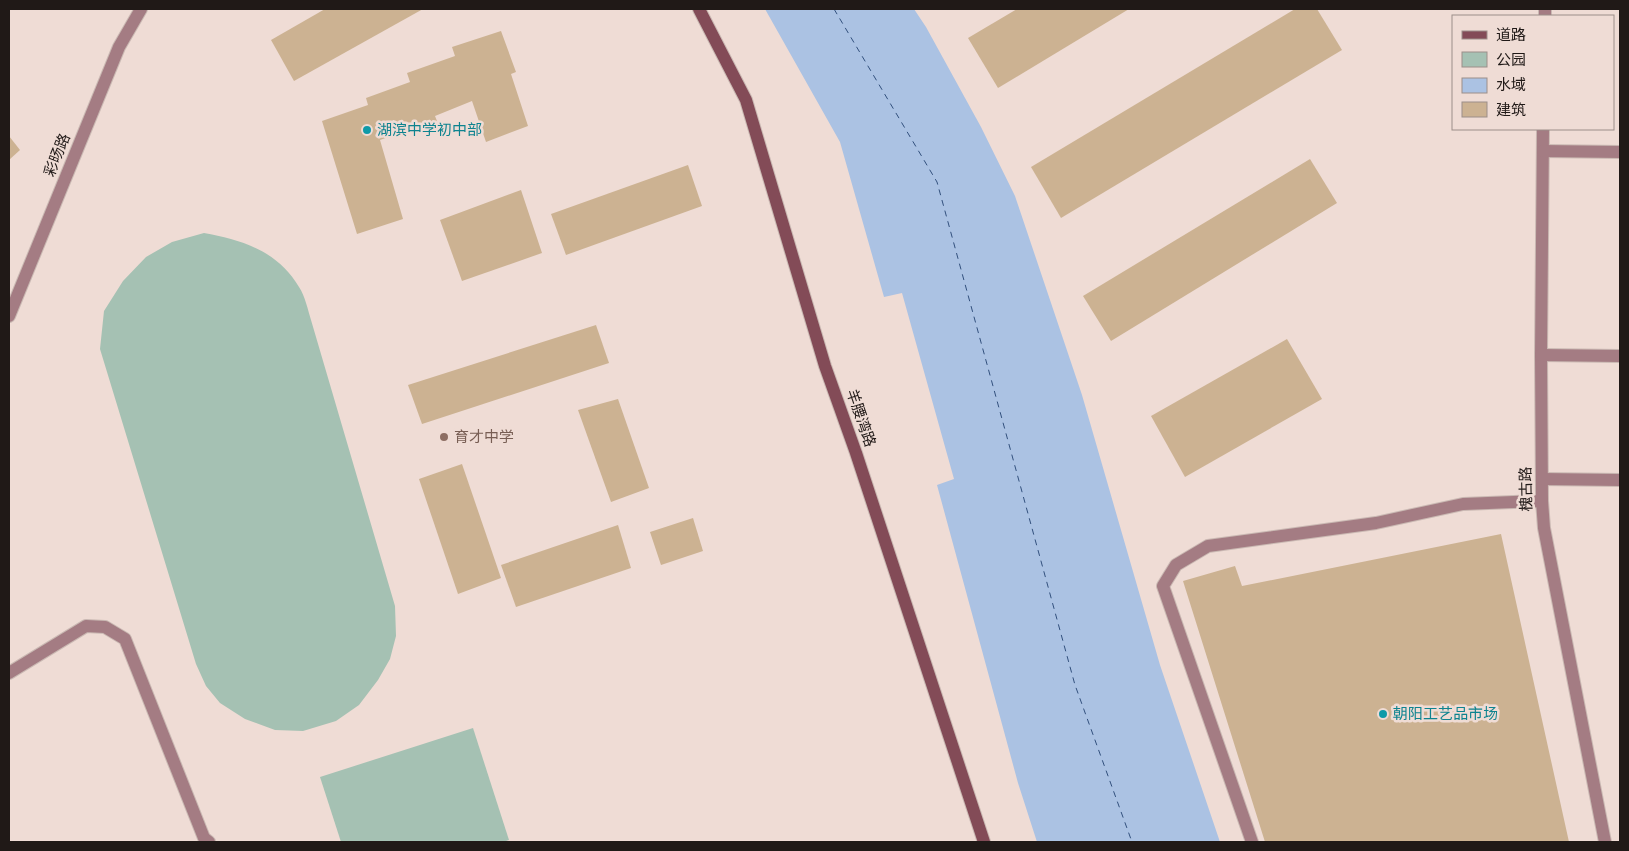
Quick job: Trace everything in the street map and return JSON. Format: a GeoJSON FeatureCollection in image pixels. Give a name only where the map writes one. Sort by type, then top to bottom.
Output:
{"type":"FeatureCollection","features":[{"type":"Feature","properties":{"kind":"street","name":"彩旸路"},"geometry":{"type":"LineString","coordinates":[[9,316],[119,47],[141,9]]}},
{"type":"Feature","properties":{"kind":"street","name":"羊腰湾路"},"geometry":{"type":"LineString","coordinates":[[699,9],[746,100],[825,366],[856,453],[984,842]]}},
{"type":"Feature","properties":{"kind":"street","name":"槐古路"},"geometry":{"type":"LineString","coordinates":[[1543,130],[1541,355],[1542,501],[1544,528],[1605,842]]}},
{"type":"Feature","properties":{"kind":"street"},"geometry":{"type":"LineString","coordinates":[[1542,151],[1620,152]]}},
{"type":"Feature","properties":{"kind":"street"},"geometry":{"type":"LineString","coordinates":[[1541,355],[1620,356]]}},
{"type":"Feature","properties":{"kind":"street"},"geometry":{"type":"LineString","coordinates":[[1542,479],[1620,480]]}},
{"type":"Feature","properties":{"kind":"street"},"geometry":{"type":"LineString","coordinates":[[1252,842],[1163,586],[1176,565],[1208,546],[1376,523],[1463,504],[1542,501]]}},
{"type":"Feature","properties":{"kind":"street"},"geometry":{"type":"LineString","coordinates":[[9,673],[86,626],[104,627],[125,639],[204,838],[209,842]]}},
{"type":"Feature","properties":{"kind":"green space"},"geometry":{"type":"Polygon","coordinates":[[[204,233],[232,239],[270,256],[281,264],[301,291],[305,299],[395,606],[396,636],[390,659],[378,680],[359,705],[336,721],[303,731],[275,730],[245,719],[220,703],[206,686],[196,664],[100,349],[104,311],[123,281],[146,257],[172,242],[204,233]]]}},
{"type":"Feature","properties":{"kind":"green space"},"geometry":{"type":"Polygon","coordinates":[[[473,728],[509,840],[503,842],[341,842],[320,777],[473,728]]]}},
{"type":"Feature","properties":{"kind":"water"},"geometry":{"type":"Polygon","coordinates":[[[765,9],[914,9],[926,27],[981,127],[1015,196],[1082,395],[1160,665],[1220,842],[1037,842],[1018,783],[937,485],[954,479],[902,293],[884,297],[840,142],[765,9]]]}},
{"type":"Feature","properties":{"kind":"building"},"geometry":{"type":"Polygon","coordinates":[[[325,9],[423,9],[294,81],[271,40],[325,9]]]}},
{"type":"Feature","properties":{"kind":"building"},"geometry":{"type":"Polygon","coordinates":[[[1017,9],[1129,9],[998,88],[968,38],[1017,9]]]}},
{"type":"Feature","properties":{"kind":"building"},"geometry":{"type":"Polygon","coordinates":[[[1295,9],[1317,9],[1342,50],[1061,218],[1031,167],[1295,9]]]}},
{"type":"Feature","properties":{"kind":"building","name":"湖滨中学初中部"},"geometry":{"type":"Polygon","coordinates":[[[501,31],[516,72],[511,74],[528,126],[486,142],[472,101],[435,116],[439,126],[421,133],[419,126],[380,140],[403,219],[357,234],[322,121],[368,105],[366,98],[410,82],[407,73],[455,56],[452,47],[501,31]]]}},
{"type":"Feature","properties":{"kind":"building"},"geometry":{"type":"Polygon","coordinates":[[[9,136],[20,150],[9,160],[9,136]]]}},
{"type":"Feature","properties":{"kind":"building"},"geometry":{"type":"Polygon","coordinates":[[[1310,159],[1337,203],[1111,341],[1083,296],[1310,159]]]}},
{"type":"Feature","properties":{"kind":"building"},"geometry":{"type":"Polygon","coordinates":[[[688,165],[702,206],[566,255],[551,214],[688,165]]]}},
{"type":"Feature","properties":{"kind":"building"},"geometry":{"type":"Polygon","coordinates":[[[521,190],[542,253],[462,281],[440,220],[521,190]]]}},
{"type":"Feature","properties":{"kind":"building","name":"育才中学"},"geometry":{"type":"Polygon","coordinates":[[[596,325],[609,363],[422,424],[408,385],[596,325]]]}},
{"type":"Feature","properties":{"kind":"building"},"geometry":{"type":"Polygon","coordinates":[[[1287,339],[1322,399],[1185,477],[1151,416],[1287,339]]]}},
{"type":"Feature","properties":{"kind":"building"},"geometry":{"type":"Polygon","coordinates":[[[618,399],[649,488],[611,502],[578,410],[618,399]]]}},
{"type":"Feature","properties":{"kind":"building","name":"育才中学"},"geometry":{"type":"Polygon","coordinates":[[[462,464],[501,578],[458,594],[419,479],[462,464]]]}},
{"type":"Feature","properties":{"kind":"building"},"geometry":{"type":"Polygon","coordinates":[[[693,518],[703,551],[661,565],[650,532],[693,518]]]}},
{"type":"Feature","properties":{"kind":"building"},"geometry":{"type":"Polygon","coordinates":[[[618,525],[631,568],[516,607],[501,565],[618,525]]]}},
{"type":"Feature","properties":{"kind":"building","name":"朝阳工艺品市场"},"geometry":{"type":"Polygon","coordinates":[[[1501,534],[1569,842],[1265,842],[1183,581],[1235,566],[1242,586],[1501,534]]]}},
{"type":"Feature","properties":{"kind":"ferry route"},"geometry":{"type":"LineString","coordinates":[[834,9],[937,182],[1075,685],[1132,842]]}},
{"type":"Feature","properties":{"kind":"place","name":"湖滨中学初中部"},"geometry":{"type":"Point","coordinates":[367,130]}},
{"type":"Feature","properties":{"kind":"place","name":"育才中学"},"geometry":{"type":"Point","coordinates":[444,437]}},
{"type":"Feature","properties":{"kind":"place","name":"朝阳工艺品市场"},"geometry":{"type":"Point","coordinates":[1383,714]}}]}
